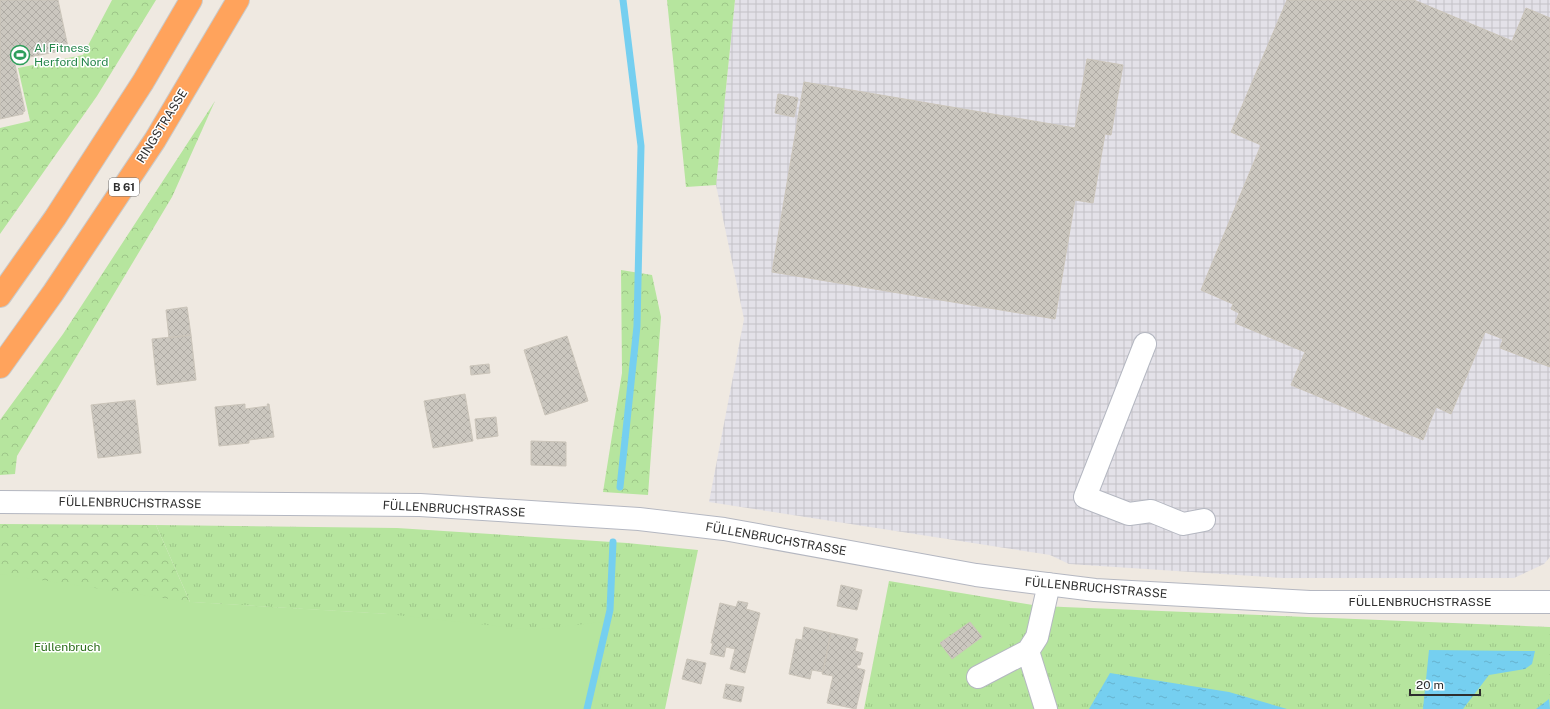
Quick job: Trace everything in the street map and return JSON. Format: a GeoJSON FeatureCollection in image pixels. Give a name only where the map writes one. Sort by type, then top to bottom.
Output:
{"type":"FeatureCollection","features":[{"type":"Feature","properties":{"kind":"highway"},"geometry":{"type":"LineString","coordinates":[[0,296],[55,218],[135,95],[191,0]]}},
{"type":"Feature","properties":{"kind":"highway","name":"RINGSTRASSE"},"geometry":{"type":"LineString","coordinates":[[0,367],[53,293],[155,140],[238,0]]}},
{"type":"Feature","properties":{"kind":"street"},"geometry":{"type":"LineString","coordinates":[[1145,344],[1085,496],[1129,514],[1152,511],[1183,524],[1204,520]]}},
{"type":"Feature","properties":{"kind":"street","name":"FÜLLENBRUCHSTRASSE"},"geometry":{"type":"LineString","coordinates":[[0,502],[420,506],[639,519],[724,530],[976,575],[1095,590],[1310,602],[1550,602]]}},
{"type":"Feature","properties":{"kind":"street"},"geometry":{"type":"LineString","coordinates":[[978,677],[1028,651],[1037,637],[1049,584]]}},
{"type":"Feature","properties":{"kind":"street"},"geometry":{"type":"LineString","coordinates":[[1028,651],[1046,709]]}},
{"type":"Feature","properties":{"kind":"shaded area"},"geometry":{"type":"Polygon","coordinates":[[[735,0],[1550,0],[1550,557],[1544,564],[1514,578],[1283,578],[1069,564],[1050,555],[709,502],[744,319],[716,185],[735,0]]]}},
{"type":"Feature","properties":{"kind":"green space"},"geometry":{"type":"Polygon","coordinates":[[[112,0],[156,0],[97,96],[0,234],[0,128],[30,121],[18,68],[83,55],[112,0]]]}},
{"type":"Feature","properties":{"kind":"green space"},"geometry":{"type":"Polygon","coordinates":[[[667,0],[735,0],[716,185],[686,187],[667,0]]]}},
{"type":"Feature","properties":{"kind":"green space"},"geometry":{"type":"Polygon","coordinates":[[[215,101],[172,197],[17,456],[15,474],[0,475],[0,420],[63,334],[215,101]]]}},
{"type":"Feature","properties":{"kind":"green space"},"geometry":{"type":"Polygon","coordinates":[[[621,270],[652,275],[661,317],[648,495],[603,492],[622,373],[621,270]]]}},
{"type":"Feature","properties":{"kind":"green space"},"geometry":{"type":"Polygon","coordinates":[[[0,524],[156,525],[190,602],[387,614],[0,709],[0,524]]]}},
{"type":"Feature","properties":{"kind":"green space"},"geometry":{"type":"Polygon","coordinates":[[[156,525],[397,528],[627,543],[698,550],[665,709],[135,709],[387,614],[190,602],[156,525]]]}},
{"type":"Feature","properties":{"kind":"green space","name":"Füllenbruch"},"geometry":{"type":"Polygon","coordinates":[[[0,574],[190,602],[387,614],[533,630],[610,621],[595,709],[0,709],[0,574]]]}},
{"type":"Feature","properties":{"kind":"green space"},"geometry":{"type":"Polygon","coordinates":[[[889,581],[1039,606],[1550,627],[1550,709],[864,709],[889,581]]]}},
{"type":"Feature","properties":{"kind":"water"},"geometry":{"type":"Polygon","coordinates":[[[1429,650],[1535,651],[1532,664],[1525,669],[1489,675],[1463,709],[1423,709],[1429,650]]]}},
{"type":"Feature","properties":{"kind":"water"},"geometry":{"type":"Polygon","coordinates":[[[1110,673],[1229,692],[1287,709],[1089,709],[1110,673]]]}},
{"type":"Feature","properties":{"kind":"water"},"geometry":{"type":"Polygon","coordinates":[[[1549,699],[1550,709],[1536,709],[1549,699]]]}},
{"type":"Feature","properties":{"kind":"building","name":"AI Fitness Herford Nord"},"geometry":{"type":"Polygon","coordinates":[[[0,0],[58,0],[68,47],[66,50],[14,60],[25,111],[23,114],[0,119],[0,0]]]}},
{"type":"Feature","properties":{"kind":"building"},"geometry":{"type":"Polygon","coordinates":[[[1287,0],[1414,0],[1512,41],[1526,8],[1550,18],[1550,367],[1500,348],[1503,339],[1485,332],[1451,414],[1436,407],[1423,440],[1291,385],[1305,352],[1235,323],[1239,313],[1231,309],[1233,304],[1201,290],[1261,145],[1231,132],[1287,0]]]}},
{"type":"Feature","properties":{"kind":"building"},"geometry":{"type":"Polygon","coordinates":[[[1087,59],[1123,65],[1111,135],[1105,134],[1093,203],[1075,200],[1055,319],[772,272],[804,82],[1075,128],[1087,59]]]}},
{"type":"Feature","properties":{"kind":"building"},"geometry":{"type":"Polygon","coordinates":[[[778,94],[798,98],[794,117],[775,113],[778,94]]]}},
{"type":"Feature","properties":{"kind":"building"},"geometry":{"type":"Polygon","coordinates":[[[187,307],[191,335],[169,338],[166,310],[187,307]]]}},
{"type":"Feature","properties":{"kind":"building"},"geometry":{"type":"Polygon","coordinates":[[[191,335],[196,380],[157,385],[152,339],[191,335]]]}},
{"type":"Feature","properties":{"kind":"building"},"geometry":{"type":"Polygon","coordinates":[[[567,336],[588,401],[545,415],[524,350],[567,336]]]}},
{"type":"Feature","properties":{"kind":"building"},"geometry":{"type":"Polygon","coordinates":[[[489,364],[490,373],[471,375],[470,366],[489,364]]]}},
{"type":"Feature","properties":{"kind":"building"},"geometry":{"type":"Polygon","coordinates":[[[465,394],[473,441],[433,448],[424,401],[465,394]]]}},
{"type":"Feature","properties":{"kind":"building"},"geometry":{"type":"Polygon","coordinates":[[[135,400],[141,453],[98,458],[91,405],[135,400]]]}},
{"type":"Feature","properties":{"kind":"building"},"geometry":{"type":"Polygon","coordinates":[[[245,404],[245,409],[268,406],[267,404],[269,404],[274,437],[249,440],[249,443],[219,446],[215,407],[245,404]]]}},
{"type":"Feature","properties":{"kind":"building"},"geometry":{"type":"Polygon","coordinates":[[[496,417],[498,436],[477,439],[475,419],[496,417]]]}},
{"type":"Feature","properties":{"kind":"building"},"geometry":{"type":"Polygon","coordinates":[[[531,441],[566,442],[566,466],[531,465],[531,441]]]}},
{"type":"Feature","properties":{"kind":"building"},"geometry":{"type":"Polygon","coordinates":[[[841,585],[862,590],[857,610],[837,606],[841,585]]]}},
{"type":"Feature","properties":{"kind":"building"},"geometry":{"type":"Polygon","coordinates":[[[738,601],[748,603],[746,609],[760,613],[745,673],[730,669],[735,649],[726,647],[724,657],[710,654],[720,603],[736,607],[738,601]]]}},
{"type":"Feature","properties":{"kind":"building"},"geometry":{"type":"Polygon","coordinates":[[[970,622],[982,637],[952,659],[940,643],[970,622]]]}},
{"type":"Feature","properties":{"kind":"building"},"geometry":{"type":"Polygon","coordinates":[[[804,627],[831,633],[823,672],[812,670],[810,679],[789,674],[796,639],[802,640],[804,627]]]}},
{"type":"Feature","properties":{"kind":"building"},"geometry":{"type":"Polygon","coordinates":[[[831,633],[858,639],[855,651],[863,653],[860,665],[857,665],[857,668],[865,670],[856,709],[827,703],[833,676],[822,674],[831,633]]]}},
{"type":"Feature","properties":{"kind":"building"},"geometry":{"type":"Polygon","coordinates":[[[687,659],[706,663],[701,684],[682,679],[687,659]]]}},
{"type":"Feature","properties":{"kind":"building"},"geometry":{"type":"Polygon","coordinates":[[[726,684],[744,687],[741,702],[723,698],[726,684]]]}},
{"type":"Feature","properties":{"kind":"waterway"},"geometry":{"type":"LineString","coordinates":[[620,487],[637,326],[641,146],[623,0]]}},
{"type":"Feature","properties":{"kind":"waterway"},"geometry":{"type":"LineString","coordinates":[[587,709],[610,610],[613,542]]}},
{"type":"Feature","properties":{"kind":"place","name":"AI Fitness Herford Nord"},"geometry":{"type":"Point","coordinates":[20,55]}}]}
